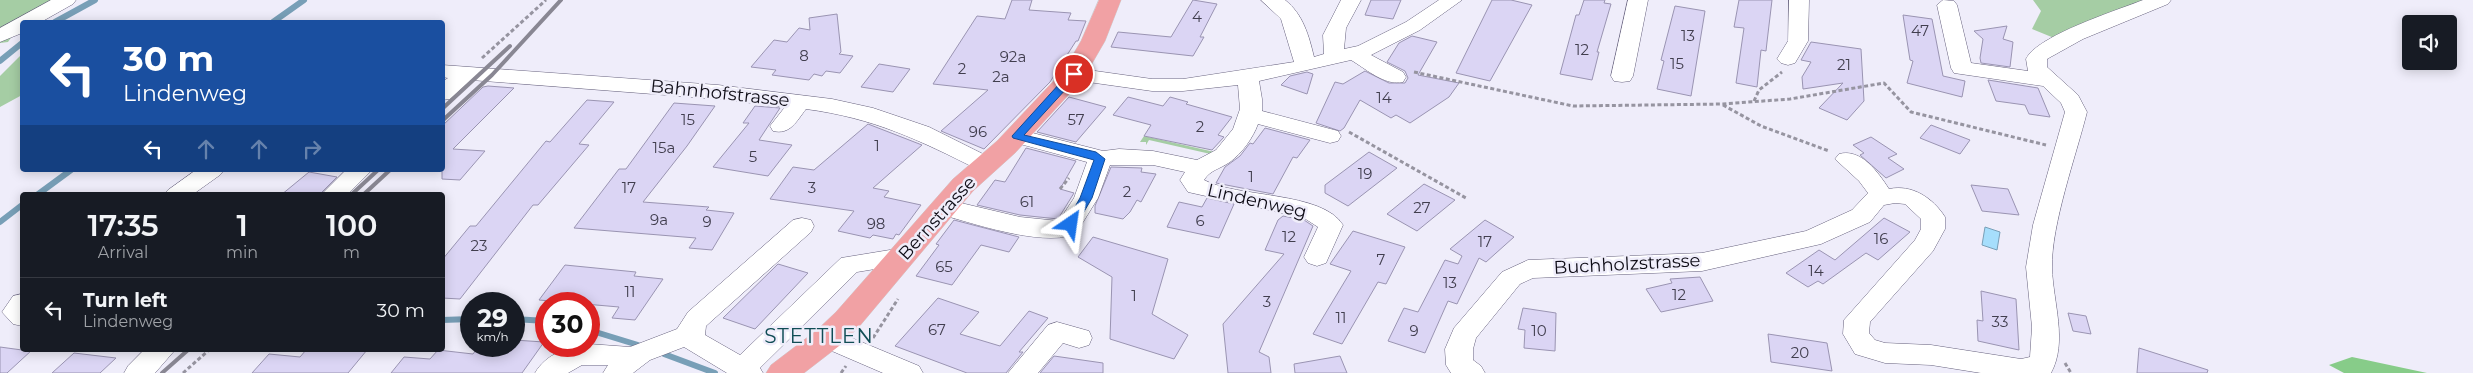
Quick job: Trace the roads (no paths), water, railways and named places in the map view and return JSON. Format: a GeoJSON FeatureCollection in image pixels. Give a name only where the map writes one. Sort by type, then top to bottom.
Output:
{"type":"FeatureCollection","features":[{"type":"Feature","properties":{"kind":"main road","name":"Bernstrasse"},"geometry":{"type":"LineString","coordinates":[[782,373],[828,338],[865,301],[963,185],[1017,136],[1074,74],[1093,41],[1110,0]]}},
{"type":"Feature","properties":{"kind":"street"},"geometry":{"type":"LineString","coordinates":[[34,20],[66,0]]}},
{"type":"Feature","properties":{"kind":"street"},"geometry":{"type":"LineString","coordinates":[[1271,0],[1285,9],[1293,20],[1304,66]]}},
{"type":"Feature","properties":{"kind":"street"},"geometry":{"type":"LineString","coordinates":[[1351,0],[1334,31],[1331,46],[1345,56],[1403,74]]}},
{"type":"Feature","properties":{"kind":"street"},"geometry":{"type":"LineString","coordinates":[[1622,76],[1638,0]]}},
{"type":"Feature","properties":{"kind":"street"},"geometry":{"type":"LineString","coordinates":[[1788,58],[1798,41],[1799,0]]}},
{"type":"Feature","properties":{"kind":"street"},"geometry":{"type":"LineString","coordinates":[[1847,159],[1866,173],[1877,186],[1882,198],[1895,194],[1912,197],[1933,217],[1933,229],[1924,245],[1857,320],[1856,334],[1865,346],[1885,354],[1931,355],[2021,369],[2034,369],[2041,366],[2044,360],[2045,327],[2039,267],[2046,225],[2075,108],[2070,100],[2036,68],[2036,58],[2042,52],[2161,0]]}},
{"type":"Feature","properties":{"kind":"street"},"geometry":{"type":"LineString","coordinates":[[1947,5],[1962,68],[2050,81]]}},
{"type":"Feature","properties":{"kind":"street"},"geometry":{"type":"LineString","coordinates":[[1074,74],[1152,85],[1192,84],[1247,77],[1345,56],[1376,45],[1448,10]]}},
{"type":"Feature","properties":{"kind":"street","name":"Bahnhofstrasse"},"geometry":{"type":"LineString","coordinates":[[445,71],[718,92],[801,101],[865,112],[921,132],[986,165]]}},
{"type":"Feature","properties":{"kind":"street"},"geometry":{"type":"LineString","coordinates":[[445,91],[466,72]]}},
{"type":"Feature","properties":{"kind":"street","name":"Lindenweg"},"geometry":{"type":"LineString","coordinates":[[1247,77],[1252,90],[1251,115],[1248,125],[1224,154],[1200,168],[1192,180],[1196,187],[1312,212],[1331,225],[1317,257]]}},
{"type":"Feature","properties":{"kind":"street"},"geometry":{"type":"LineString","coordinates":[[781,126],[801,101]]}},
{"type":"Feature","properties":{"kind":"street"},"geometry":{"type":"LineString","coordinates":[[1251,115],[1330,136]]}},
{"type":"Feature","properties":{"kind":"street","name":"Lindenweg"},"geometry":{"type":"LineString","coordinates":[[1017,136],[1092,155],[1100,159],[1119,156],[1153,158],[1200,168]]}},
{"type":"Feature","properties":{"kind":"street"},"geometry":{"type":"LineString","coordinates":[[944,207],[1044,229],[1066,228],[1086,198],[1100,159]]}},
{"type":"Feature","properties":{"kind":"street"},"geometry":{"type":"LineString","coordinates":[[180,192],[209,172]]}},
{"type":"Feature","properties":{"kind":"street"},"geometry":{"type":"LineString","coordinates":[[336,192],[358,172]]}},
{"type":"Feature","properties":{"kind":"street","name":"Buchholzstrasse"},"geometry":{"type":"LineString","coordinates":[[1471,373],[1460,365],[1458,349],[1463,335],[1511,278],[1528,269],[1702,262],[1812,238],[1861,216],[1876,200],[1882,198]]}},
{"type":"Feature","properties":{"kind":"street"},"geometry":{"type":"LineString","coordinates":[[802,226],[697,319],[691,328],[690,336],[695,342],[746,371],[850,264],[902,257]]}},
{"type":"Feature","properties":{"kind":"street"},"geometry":{"type":"LineString","coordinates":[[20,306],[15,312],[20,316]]}},
{"type":"Feature","properties":{"kind":"street"},"geometry":{"type":"LineString","coordinates":[[1022,373],[1057,332],[1079,338]]}},
{"type":"Feature","properties":{"kind":"street"},"geometry":{"type":"LineString","coordinates":[[549,373],[562,362],[581,353],[625,365],[690,336]]}},
{"type":"Feature","properties":{"kind":"street"},"geometry":{"type":"LineString","coordinates":[[828,338],[909,373]]}},
{"type":"Feature","properties":{"kind":"street"},"geometry":{"type":"LineString","coordinates":[[138,373],[159,352]]}},
{"type":"Feature","properties":{"kind":"water"},"geometry":{"type":"Polygon","coordinates":[[[1985,227],[2000,232],[1997,250],[1982,245],[1985,227]]]}},
{"type":"Feature","properties":{"kind":"waterway"},"geometry":{"type":"LineString","coordinates":[[59,20],[95,0]]}},
{"type":"Feature","properties":{"kind":"waterway"},"geometry":{"type":"LineString","coordinates":[[276,20],[304,0]]}},
{"type":"Feature","properties":{"kind":"waterway"},"geometry":{"type":"LineString","coordinates":[[0,61],[20,45]]}},
{"type":"Feature","properties":{"kind":"waterway"},"geometry":{"type":"LineString","coordinates":[[41,192],[68,172]]}},
{"type":"Feature","properties":{"kind":"waterway"},"geometry":{"type":"LineString","coordinates":[[0,222],[20,207]]}},
{"type":"Feature","properties":{"kind":"waterway"},"geometry":{"type":"LineString","coordinates":[[445,320],[460,319]]}},
{"type":"Feature","properties":{"kind":"waterway"},"geometry":{"type":"LineString","coordinates":[[525,320],[535,320]]}},
{"type":"Feature","properties":{"kind":"waterway"},"geometry":{"type":"LineString","coordinates":[[600,333],[638,345]]}},
{"type":"Feature","properties":{"kind":"waterway"},"geometry":{"type":"LineString","coordinates":[[664,354],[715,373]]}},
{"type":"Feature","properties":{"kind":"railway"},"geometry":{"type":"LineString","coordinates":[[445,118],[492,75],[561,0]]}},
{"type":"Feature","properties":{"kind":"railway"},"geometry":{"type":"LineString","coordinates":[[445,106],[510,46]]}},
{"type":"Feature","properties":{"kind":"railway"},"geometry":{"type":"LineString","coordinates":[[354,192],[376,172]]}},
{"type":"Feature","properties":{"kind":"railway"},"geometry":{"type":"LineString","coordinates":[[366,192],[388,172]]}},
{"type":"Feature","properties":{"kind":"railway"},"geometry":{"type":"LineString","coordinates":[[162,373],[186,352]]}},
{"type":"Feature","properties":{"kind":"district","name":"STETTLEN"},"geometry":{"type":"Point","coordinates":[819,336]}}]}
